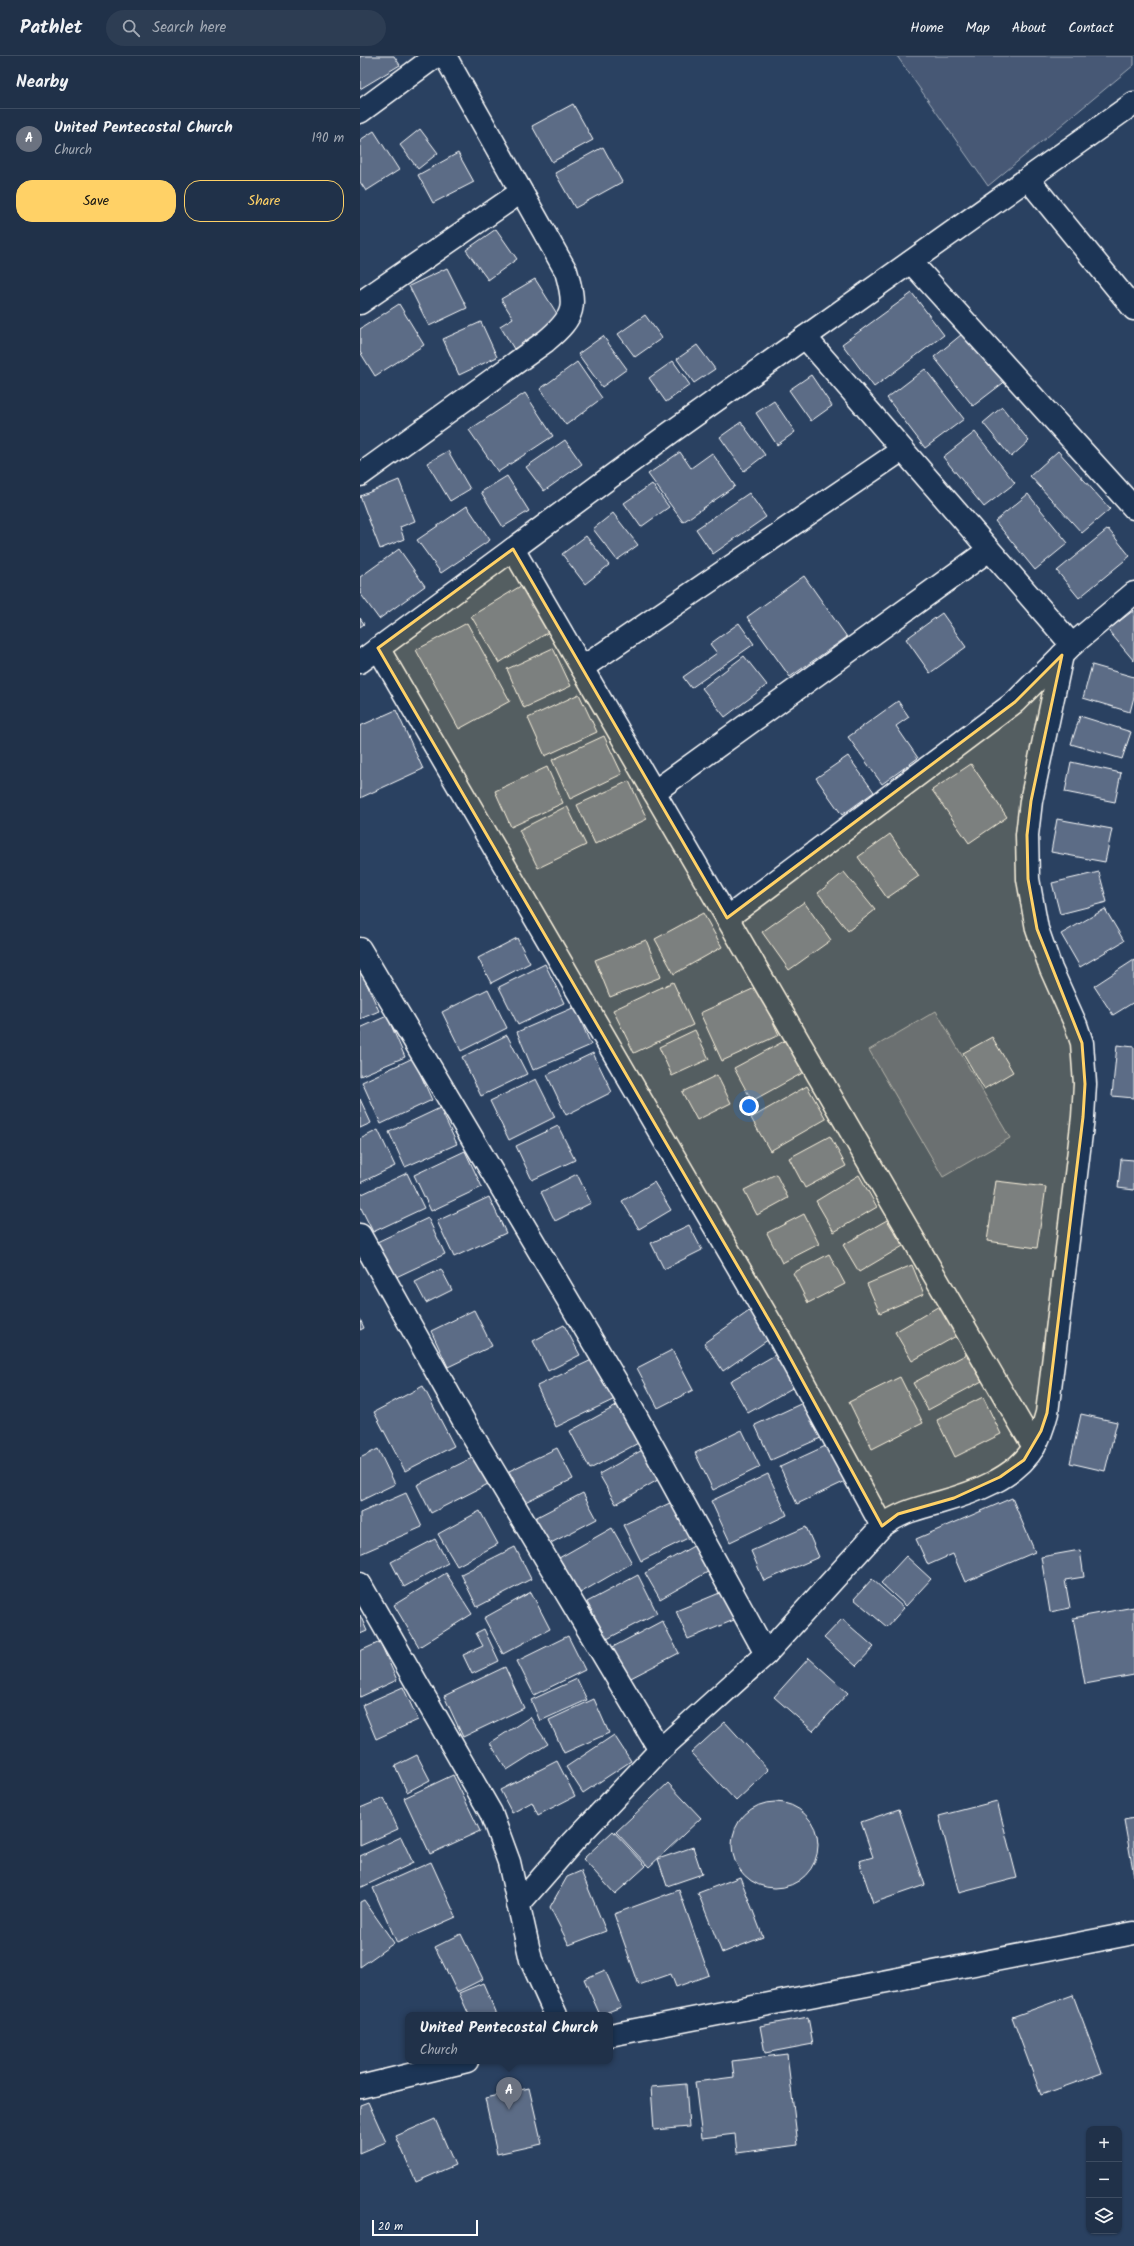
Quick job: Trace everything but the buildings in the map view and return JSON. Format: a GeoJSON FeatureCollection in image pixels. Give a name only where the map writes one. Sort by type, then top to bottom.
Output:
{"type":"FeatureCollection","features":[{"type":"Feature","properties":{"kind":"street"},"geometry":{"type":"LineString","coordinates":[[360,112],[436,56]]}},
{"type":"Feature","properties":{"kind":"street"},"geometry":{"type":"LineString","coordinates":[[360,475],[546,341],[557,332],[570,315],[573,304],[566,270],[445,56]]}},
{"type":"Feature","properties":{"kind":"street"},"geometry":{"type":"LineString","coordinates":[[360,662],[805,337],[1134,103]]}},
{"type":"Feature","properties":{"kind":"street"},"geometry":{"type":"LineString","coordinates":[[1028,179],[1134,309]]}},
{"type":"Feature","properties":{"kind":"street"},"geometry":{"type":"LineString","coordinates":[[360,303],[521,192]]}},
{"type":"Feature","properties":{"kind":"street"},"geometry":{"type":"LineString","coordinates":[[911,262],[1134,508]]}},
{"type":"Feature","properties":{"kind":"street"},"geometry":{"type":"LineString","coordinates":[[805,337],[989,550],[1067,650]]}},
{"type":"Feature","properties":{"kind":"street"},"geometry":{"type":"LineString","coordinates":[[582,668],[902,450]]}},
{"type":"Feature","properties":{"kind":"street"},"geometry":{"type":"LineString","coordinates":[[513,549],[1034,1447]]}},
{"type":"Feature","properties":{"kind":"street"},"geometry":{"type":"LineString","coordinates":[[654,792],[989,550]]}},
{"type":"Feature","properties":{"kind":"street"},"geometry":{"type":"LineString","coordinates":[[727,918],[1015,702],[1067,650],[1134,593]]}},
{"type":"Feature","properties":{"kind":"street"},"geometry":{"type":"LineString","coordinates":[[378,648],[776,1332],[882,1526]]}},
{"type":"Feature","properties":{"kind":"street"},"geometry":{"type":"LineString","coordinates":[[518,1905],[573,1842],[660,1750],[766,1654],[882,1526],[898,1514],[915,1508],[936,1504],[976,1490],[1014,1468],[1024,1460],[1034,1447],[1047,1413],[1084,1098],[1084,1057],[1082,1043],[1076,1025],[1051,970],[1037,929],[1028,879],[1027,835],[1031,801],[1067,650]]}},
{"type":"Feature","properties":{"kind":"street"},"geometry":{"type":"LineString","coordinates":[[360,949],[633,1410],[766,1654]]}},
{"type":"Feature","properties":{"kind":"street"},"geometry":{"type":"LineString","coordinates":[[360,1235],[465,1423],[660,1750]]}},
{"type":"Feature","properties":{"kind":"street"},"geometry":{"type":"LineString","coordinates":[[360,1584],[491,1813],[509,1862],[531,1960],[555,2012]]}},
{"type":"Feature","properties":{"kind":"street"},"geometry":{"type":"LineString","coordinates":[[613,2034],[1134,1933]]}},
{"type":"Feature","properties":{"kind":"street"},"geometry":{"type":"LineString","coordinates":[[360,2087],[455,2064]]}},
{"type":"Feature","properties":{"kind":"highlighted area"},"geometry":{"type":"Polygon","coordinates":[[[513,549],[727,918],[1015,702],[1062,655],[1031,801],[1027,835],[1028,879],[1037,929],[1082,1043],[1085,1084],[1083,1117],[1047,1413],[1041,1431],[1024,1460],[1000,1477],[954,1498],[898,1514],[882,1526],[776,1332],[378,648],[513,549]]]}},
{"type":"Feature","properties":{"kind":"shaded area"},"geometry":{"type":"Polygon","coordinates":[[[897,56],[1134,56],[1134,65],[988,186],[897,56]]]}},
{"type":"Feature","properties":{"kind":"shaded area"},"geometry":{"type":"Polygon","coordinates":[[[936,1011],[1010,1138],[943,1177],[869,1050],[936,1011]]]}},
{"type":"Feature","properties":{"kind":"place","name":"United Pentecostal Church"},"geometry":{"type":"Point","coordinates":[509,2110]}}]}
